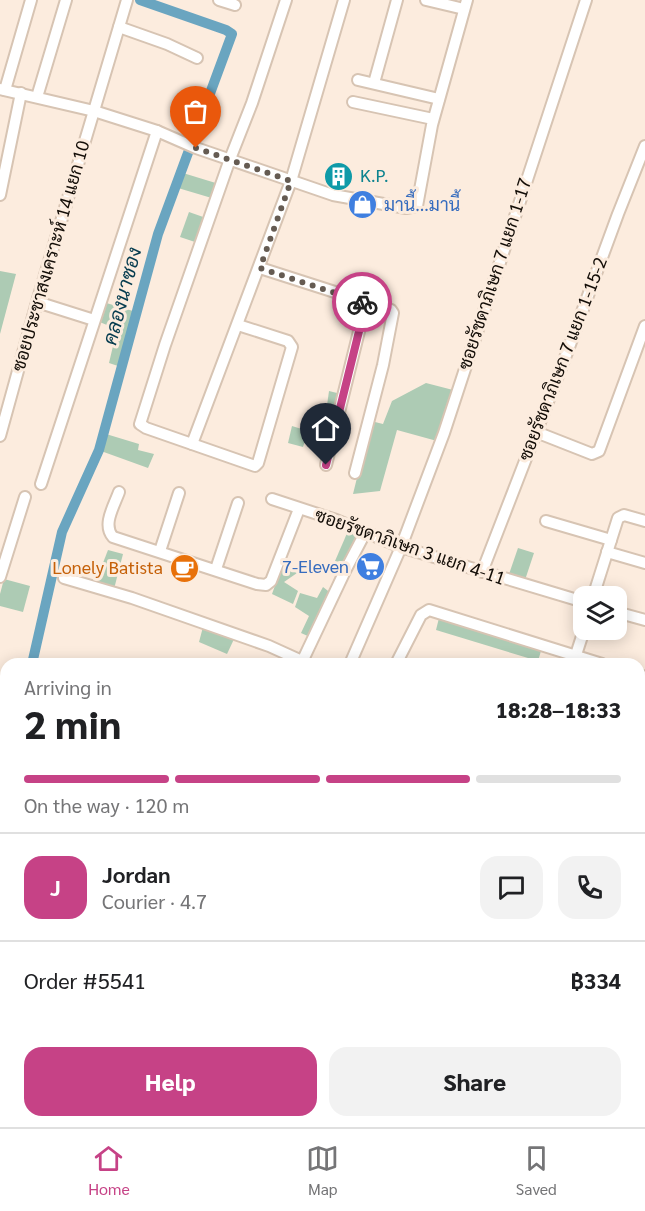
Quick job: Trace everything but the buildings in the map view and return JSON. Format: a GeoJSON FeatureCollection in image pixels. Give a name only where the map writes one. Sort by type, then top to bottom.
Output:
{"type":"FeatureCollection","features":[{"type":"Feature","properties":{"kind":"street"},"geometry":{"type":"LineString","coordinates":[[32,0],[3,89],[94,111],[157,131],[333,195],[406,208],[417,206],[434,119],[466,5],[426,0]]}},
{"type":"Feature","properties":{"kind":"street"},"geometry":{"type":"LineString","coordinates":[[37,97],[66,0]]}},
{"type":"Feature","properties":{"kind":"street"},"geometry":{"type":"LineString","coordinates":[[219,0],[235,5]]}},
{"type":"Feature","properties":{"kind":"street"},"geometry":{"type":"LineString","coordinates":[[238,325],[288,341],[292,347],[255,466],[146,428],[140,420],[286,0]]}},
{"type":"Feature","properties":{"kind":"street"},"geometry":{"type":"LineString","coordinates":[[192,444],[291,181],[344,0]]}},
{"type":"Feature","properties":{"kind":"street"},"geometry":{"type":"LineString","coordinates":[[374,84],[397,0]]}},
{"type":"Feature","properties":{"kind":"street","name":"ซอยรัชดาภิเษก 7 แยก 1-17"},"geometry":{"type":"LineString","coordinates":[[353,658],[401,547],[444,433],[586,0]]}},
{"type":"Feature","properties":{"kind":"street","name":"ซอยประชาสงเคราะห์ 14 แยก 10"},"geometry":{"type":"LineString","coordinates":[[0,436],[37,302],[127,3]]}},
{"type":"Feature","properties":{"kind":"street"},"geometry":{"type":"LineString","coordinates":[[119,27],[167,44],[197,58]]}},
{"type":"Feature","properties":{"kind":"street"},"geometry":{"type":"LineString","coordinates":[[358,80],[439,99]]}},
{"type":"Feature","properties":{"kind":"street"},"geometry":{"type":"LineString","coordinates":[[0,195],[21,93]]}},
{"type":"Feature","properties":{"kind":"street"},"geometry":{"type":"LineString","coordinates":[[353,102],[434,119]]}},
{"type":"Feature","properties":{"kind":"street"},"geometry":{"type":"LineString","coordinates":[[41,484],[157,131]]}},
{"type":"Feature","properties":{"kind":"street","name":"ซอยรัชดาภิเษก 7 แยก 1-15-2"},"geometry":{"type":"LineString","coordinates":[[482,572],[645,146]]}},
{"type":"Feature","properties":{"kind":"street"},"geometry":{"type":"LineString","coordinates":[[260,268],[391,310],[393,313],[383,366],[355,473]]}},
{"type":"Feature","properties":{"kind":"street"},"geometry":{"type":"LineString","coordinates":[[37,302],[94,320]]}},
{"type":"Feature","properties":{"kind":"street"},"geometry":{"type":"LineString","coordinates":[[326,465],[366,303]]}},
{"type":"Feature","properties":{"kind":"street"},"geometry":{"type":"LineString","coordinates":[[536,432],[592,454],[599,452],[645,326]]}},
{"type":"Feature","properties":{"kind":"street"},"geometry":{"type":"LineString","coordinates":[[119,492],[107,525],[113,537],[266,585],[269,583],[299,508]]}},
{"type":"Feature","properties":{"kind":"street"},"geometry":{"type":"LineString","coordinates":[[160,551],[179,493]]}},
{"type":"Feature","properties":{"kind":"street"},"geometry":{"type":"LineString","coordinates":[[0,577],[25,497]]}},
{"type":"Feature","properties":{"kind":"street","name":"ซอยรัชดาภิเษก 3 แยก 4-11"},"geometry":{"type":"LineString","coordinates":[[272,499],[336,520],[401,547],[573,599]]}},
{"type":"Feature","properties":{"kind":"street"},"geometry":{"type":"LineString","coordinates":[[216,569],[238,503]]}},
{"type":"Feature","properties":{"kind":"street"},"geometry":{"type":"LineString","coordinates":[[596,586],[620,516],[645,520]]}},
{"type":"Feature","properties":{"kind":"street"},"geometry":{"type":"LineString","coordinates":[[546,521],[611,540]]}},
{"type":"Feature","properties":{"kind":"street"},"geometry":{"type":"LineString","coordinates":[[303,658],[365,533]]}},
{"type":"Feature","properties":{"kind":"street"},"geometry":{"type":"LineString","coordinates":[[607,552],[645,563]]}},
{"type":"Feature","properties":{"kind":"street"},"geometry":{"type":"LineString","coordinates":[[64,578],[132,598],[269,646],[292,658]]}},
{"type":"Feature","properties":{"kind":"street"},"geometry":{"type":"LineString","coordinates":[[399,658],[421,615],[426,610],[565,658]]}},
{"type":"Feature","properties":{"kind":"street"},"geometry":{"type":"LineString","coordinates":[[627,615],[645,620]]}},
{"type":"Feature","properties":{"kind":"street"},"geometry":{"type":"LineString","coordinates":[[575,658],[581,640]]}},
{"type":"Feature","properties":{"kind":"green space"},"geometry":{"type":"Polygon","coordinates":[[[183,173],[219,184],[215,199],[178,188],[183,173]]]}},
{"type":"Feature","properties":{"kind":"green space"},"geometry":{"type":"Polygon","coordinates":[[[189,212],[206,218],[198,243],[180,237],[189,212]]]}},
{"type":"Feature","properties":{"kind":"green space"},"geometry":{"type":"Polygon","coordinates":[[[0,271],[16,274],[0,334],[0,271]]]}},
{"type":"Feature","properties":{"kind":"green space"},"geometry":{"type":"Polygon","coordinates":[[[103,302],[133,311],[118,366],[109,363],[117,329],[97,321],[103,302]]]}},
{"type":"Feature","properties":{"kind":"green space"},"geometry":{"type":"Polygon","coordinates":[[[426,383],[453,390],[437,441],[397,430],[380,491],[353,494],[371,421],[383,424],[392,401],[426,383]]]}},
{"type":"Feature","properties":{"kind":"green space"},"geometry":{"type":"Polygon","coordinates":[[[329,391],[341,394],[328,440],[322,441],[329,391]]]}},
{"type":"Feature","properties":{"kind":"green space"},"geometry":{"type":"Polygon","coordinates":[[[292,426],[308,431],[303,447],[288,443],[292,426]]]}},
{"type":"Feature","properties":{"kind":"green space"},"geometry":{"type":"Polygon","coordinates":[[[106,434],[139,444],[138,450],[154,454],[148,468],[101,451],[106,434]]]}},
{"type":"Feature","properties":{"kind":"green space"},"geometry":{"type":"Polygon","coordinates":[[[348,531],[359,535],[345,568],[335,561],[348,531]]]}},
{"type":"Feature","properties":{"kind":"green space"},"geometry":{"type":"Polygon","coordinates":[[[518,548],[534,553],[524,583],[508,577],[518,548]]]}},
{"type":"Feature","properties":{"kind":"green space"},"geometry":{"type":"Polygon","coordinates":[[[108,550],[123,554],[114,589],[96,581],[108,550]]]}},
{"type":"Feature","properties":{"kind":"green space"},"geometry":{"type":"Polygon","coordinates":[[[282,566],[297,573],[284,582],[298,591],[293,604],[272,594],[282,566]]]}},
{"type":"Feature","properties":{"kind":"green space"},"geometry":{"type":"Polygon","coordinates":[[[4,579],[30,586],[23,612],[0,606],[4,579]]]}},
{"type":"Feature","properties":{"kind":"green space"},"geometry":{"type":"Polygon","coordinates":[[[323,587],[332,594],[310,637],[301,633],[309,616],[295,607],[300,593],[317,598],[323,587]]]}},
{"type":"Feature","properties":{"kind":"green space"},"geometry":{"type":"Polygon","coordinates":[[[439,618],[541,651],[539,658],[528,658],[436,630],[439,618]]]}},
{"type":"Feature","properties":{"kind":"green space"},"geometry":{"type":"Polygon","coordinates":[[[203,627],[235,637],[227,654],[199,642],[203,627]]]}},
{"type":"Feature","properties":{"kind":"waterway","name":"คลองนาซอง"},"geometry":{"type":"LineString","coordinates":[[33,658],[62,532],[99,450],[158,234],[232,34],[140,0]]}},
{"type":"Feature","properties":{"kind":"way so far"},"geometry":{"type":"LineString","coordinates":[[196,148],[291,181],[260,268],[362,302]]}},
{"type":"Feature","properties":{"kind":"place","name":"K.P."},"geometry":{"type":"Point","coordinates":[339,176]}},
{"type":"Feature","properties":{"kind":"place","name":"มานี้...มานี้"},"geometry":{"type":"Point","coordinates":[363,205]}},
{"type":"Feature","properties":{"kind":"place","name":"7-Eleven"},"geometry":{"type":"Point","coordinates":[370,567]}},
{"type":"Feature","properties":{"kind":"place","name":"Lonely Batista"},"geometry":{"type":"Point","coordinates":[184,568]}},
{"type":"Feature","properties":{"kind":"route"},"geometry":{"type":"LineString","coordinates":[[326,465],[366,303],[362,302]]}}]}
